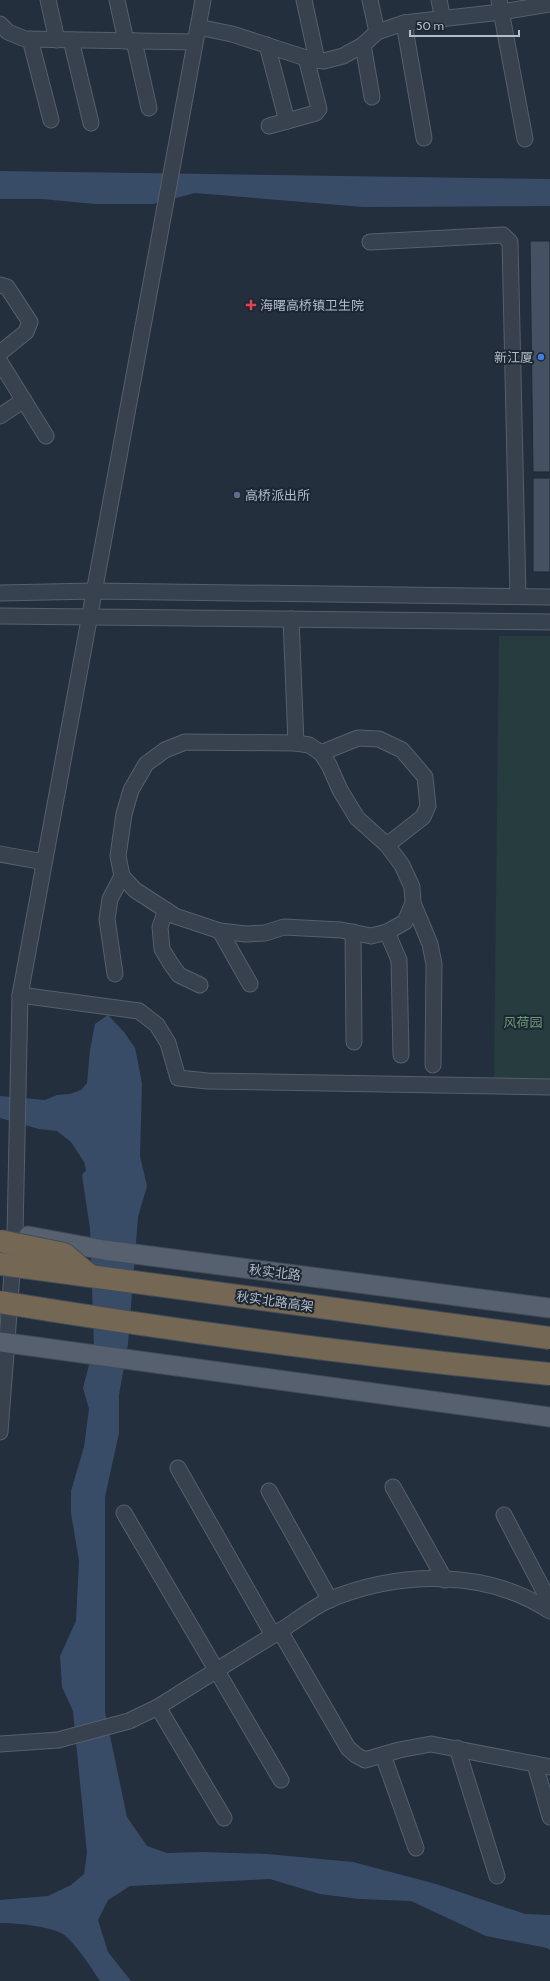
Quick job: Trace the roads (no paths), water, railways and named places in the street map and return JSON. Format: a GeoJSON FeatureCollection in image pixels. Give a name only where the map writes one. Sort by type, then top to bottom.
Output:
{"type":"FeatureCollection","features":[{"type":"Feature","properties":{"kind":"highway"},"geometry":{"type":"LineString","coordinates":[[5,1236],[64,1254],[90,1276]]}},
{"type":"Feature","properties":{"kind":"highway","name":"秋实北路高架"},"geometry":{"type":"LineString","coordinates":[[0,1264],[550,1338]]}},
{"type":"Feature","properties":{"kind":"highway"},"geometry":{"type":"LineString","coordinates":[[0,1302],[74,1314],[425,1362],[550,1374]]}},
{"type":"Feature","properties":{"kind":"highway"},"geometry":{"type":"LineString","coordinates":[[0,1316],[46,1322],[74,1314]]}},
{"type":"Feature","properties":{"kind":"main road","name":"秋实北路"},"geometry":{"type":"LineString","coordinates":[[5,1236],[550,1308]]}},
{"type":"Feature","properties":{"kind":"main road"},"geometry":{"type":"LineString","coordinates":[[3,1342],[550,1417]]}},
{"type":"Feature","properties":{"kind":"street"},"geometry":{"type":"LineString","coordinates":[[48,0],[64,40],[91,123]]}},
{"type":"Feature","properties":{"kind":"street"},"geometry":{"type":"LineString","coordinates":[[117,0],[149,108]]}},
{"type":"Feature","properties":{"kind":"street"},"geometry":{"type":"LineString","coordinates":[[0,1432],[5,1236],[20,995],[88,617],[203,0]]}},
{"type":"Feature","properties":{"kind":"street"},"geometry":{"type":"LineString","coordinates":[[269,126],[316,113],[319,109],[304,0]]}},
{"type":"Feature","properties":{"kind":"street"},"geometry":{"type":"LineString","coordinates":[[370,0],[377,32]]}},
{"type":"Feature","properties":{"kind":"street"},"geometry":{"type":"LineString","coordinates":[[439,0],[443,19]]}},
{"type":"Feature","properties":{"kind":"street"},"geometry":{"type":"LineString","coordinates":[[198,27],[232,34],[311,59],[324,61],[344,56],[363,45],[377,32],[404,23],[443,19],[500,6],[550,4]]}},
{"type":"Feature","properties":{"kind":"street"},"geometry":{"type":"LineString","coordinates":[[500,6],[526,139]]}},
{"type":"Feature","properties":{"kind":"street"},"geometry":{"type":"LineString","coordinates":[[404,23],[424,138]]}},
{"type":"Feature","properties":{"kind":"street"},"geometry":{"type":"LineString","coordinates":[[3,31],[25,39],[195,42]]}},
{"type":"Feature","properties":{"kind":"street"},"geometry":{"type":"LineString","coordinates":[[30,39],[51,120]]}},
{"type":"Feature","properties":{"kind":"street"},"geometry":{"type":"LineString","coordinates":[[267,45],[287,121]]}},
{"type":"Feature","properties":{"kind":"street"},"geometry":{"type":"LineString","coordinates":[[363,45],[372,98]]}},
{"type":"Feature","properties":{"kind":"street"},"geometry":{"type":"LineString","coordinates":[[370,242],[502,235],[510,242],[518,596]]}},
{"type":"Feature","properties":{"kind":"street"},"geometry":{"type":"LineString","coordinates":[[0,285],[7,287],[30,322],[26,332],[0,353]]}},
{"type":"Feature","properties":{"kind":"street"},"geometry":{"type":"LineString","coordinates":[[0,362],[46,436]]}},
{"type":"Feature","properties":{"kind":"street"},"geometry":{"type":"LineString","coordinates":[[0,416],[24,400]]}},
{"type":"Feature","properties":{"kind":"street"},"geometry":{"type":"LineString","coordinates":[[0,593],[94,591],[550,597]]}},
{"type":"Feature","properties":{"kind":"street"},"geometry":{"type":"LineString","coordinates":[[0,616],[550,622]]}},
{"type":"Feature","properties":{"kind":"street"},"geometry":{"type":"LineString","coordinates":[[291,619],[296,743]]}},
{"type":"Feature","properties":{"kind":"street"},"geometry":{"type":"LineString","coordinates":[[321,752],[358,738],[379,739],[402,750],[424,777],[428,806],[423,817],[387,845]]}},
{"type":"Feature","properties":{"kind":"street"},"geometry":{"type":"LineString","coordinates":[[413,903],[405,922],[387,932],[371,936],[341,930],[284,927],[259,934],[246,934],[220,931],[175,916],[135,890],[122,876],[118,856],[124,814],[131,790],[146,764],[165,750],[185,742],[296,743],[309,745],[321,752],[340,790],[357,818],[387,845],[402,865],[412,887],[413,903],[430,944],[434,964],[433,1065]]}},
{"type":"Feature","properties":{"kind":"street"},"geometry":{"type":"LineString","coordinates":[[0,854],[44,862]]}},
{"type":"Feature","properties":{"kind":"street"},"geometry":{"type":"LineString","coordinates":[[115,974],[107,919],[110,899],[122,876]]}},
{"type":"Feature","properties":{"kind":"street"},"geometry":{"type":"LineString","coordinates":[[166,910],[160,927],[162,949],[179,975],[200,985]]}},
{"type":"Feature","properties":{"kind":"street"},"geometry":{"type":"LineString","coordinates":[[220,931],[250,984]]}},
{"type":"Feature","properties":{"kind":"street"},"geometry":{"type":"LineString","coordinates":[[353,932],[354,1042]]}},
{"type":"Feature","properties":{"kind":"street"},"geometry":{"type":"LineString","coordinates":[[387,932],[399,960],[401,1056]]}},
{"type":"Feature","properties":{"kind":"street"},"geometry":{"type":"LineString","coordinates":[[20,995],[138,1011],[157,1025],[168,1043],[178,1078],[216,1081],[550,1087]]}},
{"type":"Feature","properties":{"kind":"street"},"geometry":{"type":"LineString","coordinates":[[178,1468],[348,1748],[356,1755],[365,1760],[431,1744],[550,1767]]}},
{"type":"Feature","properties":{"kind":"street"},"geometry":{"type":"LineString","coordinates":[[393,1488],[445,1580]]}},
{"type":"Feature","properties":{"kind":"street"},"geometry":{"type":"LineString","coordinates":[[269,1491],[330,1600]]}},
{"type":"Feature","properties":{"kind":"street"},"geometry":{"type":"LineString","coordinates":[[124,1513],[281,1780]]}},
{"type":"Feature","properties":{"kind":"street"},"geometry":{"type":"LineString","coordinates":[[504,1515],[547,1597],[548,1610]]}},
{"type":"Feature","properties":{"kind":"street"},"geometry":{"type":"LineString","coordinates":[[0,1744],[58,1740],[129,1720],[158,1707],[330,1600],[367,1588],[411,1579],[476,1581],[532,1600],[548,1610]]}},
{"type":"Feature","properties":{"kind":"street"},"geometry":{"type":"LineString","coordinates":[[158,1707],[224,1818]]}},
{"type":"Feature","properties":{"kind":"street"},"geometry":{"type":"LineString","coordinates":[[457,1748],[497,1876]]}},
{"type":"Feature","properties":{"kind":"street"},"geometry":{"type":"LineString","coordinates":[[383,1755],[416,1848]]}},
{"type":"Feature","properties":{"kind":"street"},"geometry":{"type":"LineString","coordinates":[[535,1764],[550,1817]]}},
{"type":"Feature","properties":{"kind":"water"},"geometry":{"type":"Polygon","coordinates":[[[0,171],[550,179],[550,206],[363,207],[195,193],[153,204],[95,204],[42,199],[0,199],[0,171]]]}},
{"type":"Feature","properties":{"kind":"water"},"geometry":{"type":"Polygon","coordinates":[[[108,1015],[124,1032],[135,1048],[142,1083],[140,1156],[147,1186],[138,1217],[128,1344],[119,1395],[119,1433],[105,1497],[105,1712],[127,1817],[147,1846],[167,1853],[204,1852],[267,1854],[353,1862],[436,1884],[525,1914],[550,1915],[550,1950],[547,1948],[486,1936],[411,1901],[359,1899],[320,1894],[270,1879],[130,1886],[108,1900],[98,1920],[108,1952],[131,1981],[100,1981],[76,1947],[66,1936],[61,1933],[48,1928],[31,1925],[0,1923],[0,1900],[48,1896],[71,1885],[84,1874],[87,1853],[73,1711],[62,1687],[60,1656],[76,1621],[79,1561],[71,1513],[71,1491],[84,1447],[89,1409],[83,1388],[94,1346],[90,1229],[82,1175],[86,1170],[84,1162],[71,1142],[57,1131],[39,1129],[0,1118],[0,1096],[45,1100],[57,1095],[70,1094],[81,1090],[87,1083],[90,1050],[95,1024],[108,1015]]]}},
{"type":"Feature","properties":{"kind":"place","name":"海曙高桥镇卫生院"},"geometry":{"type":"Point","coordinates":[251,305]}},
{"type":"Feature","properties":{"kind":"place","name":"新江厦"},"geometry":{"type":"Point","coordinates":[541,357]}},
{"type":"Feature","properties":{"kind":"place","name":"高桥派出所"},"geometry":{"type":"Point","coordinates":[237,495]}},
{"type":"Feature","properties":{"kind":"park label","name":"风荷园"},"geometry":{"type":"Point","coordinates":[523,1022]}}]}
